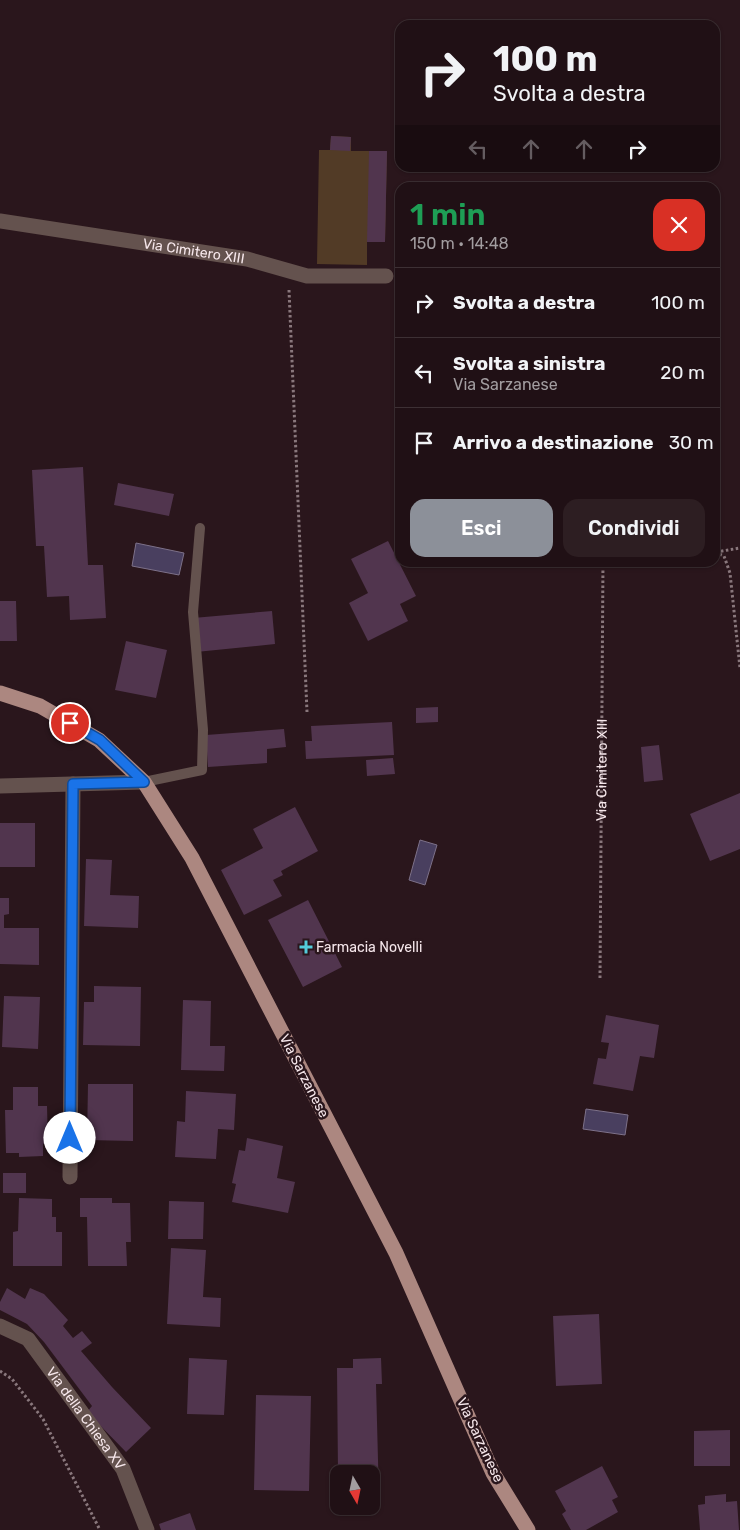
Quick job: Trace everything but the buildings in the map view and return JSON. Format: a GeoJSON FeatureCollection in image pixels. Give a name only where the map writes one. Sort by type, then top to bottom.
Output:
{"type":"FeatureCollection","features":[{"type":"Feature","properties":{"kind":"main road","name":"Via Sarzanese"},"geometry":{"type":"LineString","coordinates":[[0,693],[40,706],[100,740],[144,782],[192,858],[396,1253],[493,1473],[528,1530]]}},
{"type":"Feature","properties":{"kind":"street","name":"Via Cimitero XIII"},"geometry":{"type":"LineString","coordinates":[[0,221],[247,259],[307,276],[386,276]]}},
{"type":"Feature","properties":{"kind":"street"},"geometry":{"type":"LineString","coordinates":[[0,786],[144,782]]}},
{"type":"Feature","properties":{"kind":"street"},"geometry":{"type":"LineString","coordinates":[[70,1177],[73,784]]}},
{"type":"Feature","properties":{"kind":"street","name":"Via della Chiesa XV"},"geometry":{"type":"LineString","coordinates":[[0,1326],[28,1340],[124,1469],[147,1530]]}},
{"type":"Feature","properties":{"kind":"lane"},"geometry":{"type":"LineString","coordinates":[[144,782],[202,770],[203,730],[193,612],[200,528]]}},
{"type":"Feature","properties":{"kind":"path"},"geometry":{"type":"LineString","coordinates":[[288,270],[307,712]]}},
{"type":"Feature","properties":{"kind":"path"},"geometry":{"type":"LineString","coordinates":[[720,551],[740,548]]}},
{"type":"Feature","properties":{"kind":"path"},"geometry":{"type":"LineString","coordinates":[[720,554],[724,556],[730,573],[740,668]]}},
{"type":"Feature","properties":{"kind":"path","name":"Via Cimitero XIII"},"geometry":{"type":"LineString","coordinates":[[600,978],[604,567]]}},
{"type":"Feature","properties":{"kind":"path"},"geometry":{"type":"LineString","coordinates":[[0,1371],[12,1379],[43,1419],[100,1530]]}},
{"type":"Feature","properties":{"kind":"shaded area"},"geometry":{"type":"Polygon","coordinates":[[[331,136],[351,137],[351,151],[387,151],[385,242],[367,242],[367,265],[317,264],[319,150],[330,150],[331,136]]]}},
{"type":"Feature","properties":{"kind":"shaded area"},"geometry":{"type":"Polygon","coordinates":[[[136,543],[184,553],[179,575],[132,566],[136,543]]]}},
{"type":"Feature","properties":{"kind":"shaded area"},"geometry":{"type":"Polygon","coordinates":[[[420,840],[437,845],[425,885],[409,880],[420,840]]]}},
{"type":"Feature","properties":{"kind":"shaded area"},"geometry":{"type":"Polygon","coordinates":[[[586,1109],[628,1115],[625,1135],[583,1129],[586,1109]]]}},
{"type":"Feature","properties":{"kind":"place","name":"Farmacia Novelli"},"geometry":{"type":"Point","coordinates":[306,947]}},
{"type":"Feature","properties":{"kind":"route"},"geometry":{"type":"LineString","coordinates":[[70,723],[100,740],[144,782],[73,784],[70,1138]]}}]}
